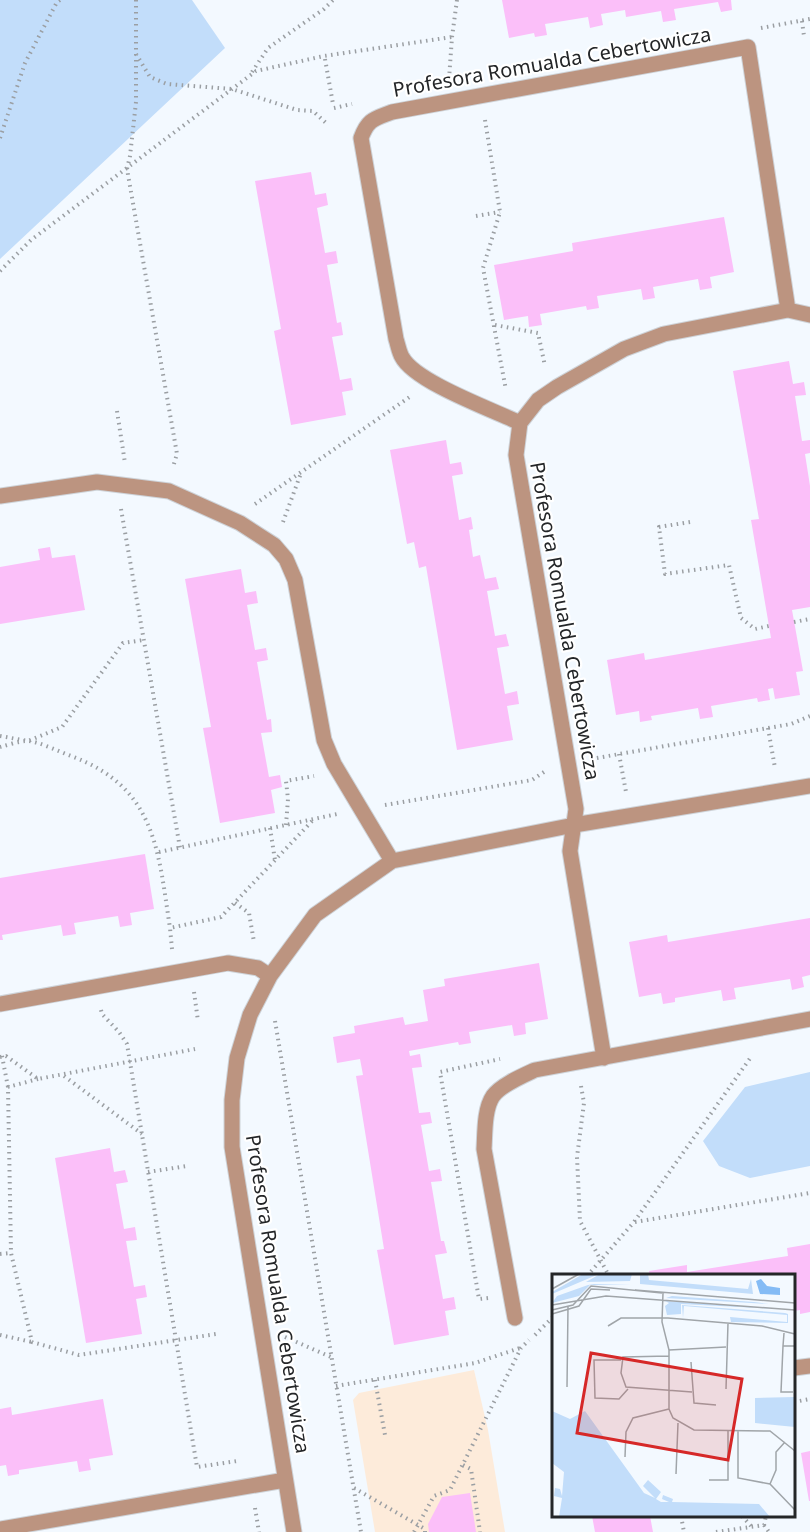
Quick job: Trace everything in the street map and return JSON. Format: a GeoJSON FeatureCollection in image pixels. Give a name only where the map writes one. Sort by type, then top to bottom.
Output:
{"type":"FeatureCollection","features":[{"type":"Feature","properties":{"kind":"street","name":"Profesora Romualda Cebertowicza"},"geometry":{"type":"LineString","coordinates":[[604,1058],[570,851],[576,809],[516,455],[520,423],[415,372],[402,358],[396,339],[361,138],[366,125],[373,119],[392,112],[748,47],[788,310]]}},
{"type":"Feature","properties":{"kind":"street"},"geometry":{"type":"LineString","coordinates":[[520,423],[538,400],[631,346],[664,334],[788,310],[810,315]]}},
{"type":"Feature","properties":{"kind":"street"},"geometry":{"type":"LineString","coordinates":[[0,496],[97,482],[169,491],[240,523],[274,545],[286,560],[296,580],[324,741],[334,764],[392,861]]}},
{"type":"Feature","properties":{"kind":"street","name":"Profesora Romualda Cebertowicza"},"geometry":{"type":"LineString","coordinates":[[294,1532],[232,1147],[232,1100],[237,1058],[250,1015],[261,994],[264,972],[315,915],[392,861],[574,825],[810,786]]}},
{"type":"Feature","properties":{"kind":"street"},"geometry":{"type":"LineString","coordinates":[[0,1004],[228,963],[264,972]]}},
{"type":"Feature","properties":{"kind":"street"},"geometry":{"type":"LineString","coordinates":[[515,1318],[484,1149],[485,1123],[493,1096],[516,1078],[535,1070],[810,1018]]}},
{"type":"Feature","properties":{"kind":"street"},"geometry":{"type":"LineString","coordinates":[[795,1368],[810,1365]]}},
{"type":"Feature","properties":{"kind":"street","name":"Profesora Romualda Cebertowicza"},"geometry":{"type":"LineString","coordinates":[[0,1529],[285,1480]]}},
{"type":"Feature","properties":{"kind":"path"},"geometry":{"type":"LineString","coordinates":[[0,138],[25,63],[60,0]]}},
{"type":"Feature","properties":{"kind":"path"},"geometry":{"type":"LineString","coordinates":[[136,0],[136,102],[127,169],[177,454],[172,471]]}},
{"type":"Feature","properties":{"kind":"path"},"geometry":{"type":"LineString","coordinates":[[250,75],[268,48],[324,9],[333,0]]}},
{"type":"Feature","properties":{"kind":"path"},"geometry":{"type":"LineString","coordinates":[[449,86],[457,0]]}},
{"type":"Feature","properties":{"kind":"path"},"geometry":{"type":"LineString","coordinates":[[802,21],[804,36]]}},
{"type":"Feature","properties":{"kind":"path"},"geometry":{"type":"LineString","coordinates":[[0,271],[31,240],[256,71],[324,56],[452,38]]}},
{"type":"Feature","properties":{"kind":"path"},"geometry":{"type":"LineString","coordinates":[[136,54],[150,77],[167,84],[232,89],[297,110],[313,111],[326,123]]}},
{"type":"Feature","properties":{"kind":"path"},"geometry":{"type":"LineString","coordinates":[[324,58],[333,104]]}},
{"type":"Feature","properties":{"kind":"path"},"geometry":{"type":"LineString","coordinates":[[481,95],[500,212],[483,268],[507,388],[496,412]]}},
{"type":"Feature","properties":{"kind":"path"},"geometry":{"type":"LineString","coordinates":[[476,216],[500,212]]}},
{"type":"Feature","properties":{"kind":"path"},"geometry":{"type":"LineString","coordinates":[[495,325],[538,333],[547,372]]}},
{"type":"Feature","properties":{"kind":"path"},"geometry":{"type":"LineString","coordinates":[[240,523],[246,511],[412,395]]}},
{"type":"Feature","properties":{"kind":"path"},"geometry":{"type":"LineString","coordinates":[[117,411],[125,466]]}},
{"type":"Feature","properties":{"kind":"path"},"geometry":{"type":"LineString","coordinates":[[274,545],[302,472]]}},
{"type":"Feature","properties":{"kind":"path"},"geometry":{"type":"LineString","coordinates":[[120,503],[180,848]]}},
{"type":"Feature","properties":{"kind":"path"},"geometry":{"type":"LineString","coordinates":[[690,522],[659,527],[665,574],[729,565],[741,618],[755,629],[769,626]]}},
{"type":"Feature","properties":{"kind":"path"},"geometry":{"type":"LineString","coordinates":[[794,622],[810,619]]}},
{"type":"Feature","properties":{"kind":"path"},"geometry":{"type":"LineString","coordinates":[[0,747],[28,741],[62,727],[123,643],[144,640]]}},
{"type":"Feature","properties":{"kind":"path"},"geometry":{"type":"LineString","coordinates":[[587,760],[791,724],[810,716]]}},
{"type":"Feature","properties":{"kind":"path"},"geometry":{"type":"LineString","coordinates":[[768,728],[776,770]]}},
{"type":"Feature","properties":{"kind":"path"},"geometry":{"type":"LineString","coordinates":[[0,736],[28,741],[91,764],[125,788],[148,821],[159,852],[173,949],[162,951]]}},
{"type":"Feature","properties":{"kind":"path"},"geometry":{"type":"LineString","coordinates":[[619,754],[626,794]]}},
{"type":"Feature","properties":{"kind":"path"},"geometry":{"type":"LineString","coordinates":[[314,766],[320,783]]}},
{"type":"Feature","properties":{"kind":"path"},"geometry":{"type":"LineString","coordinates":[[159,852],[334,814],[532,780],[552,766]]}},
{"type":"Feature","properties":{"kind":"path"},"geometry":{"type":"LineString","coordinates":[[286,825],[288,809],[286,781],[317,775]]}},
{"type":"Feature","properties":{"kind":"path"},"geometry":{"type":"LineString","coordinates":[[330,807],[334,814]]}},
{"type":"Feature","properties":{"kind":"path"},"geometry":{"type":"LineString","coordinates":[[170,928],[221,917],[314,819]]}},
{"type":"Feature","properties":{"kind":"path"},"geometry":{"type":"LineString","coordinates":[[270,828],[275,861]]}},
{"type":"Feature","properties":{"kind":"path"},"geometry":{"type":"LineString","coordinates":[[235,903],[249,913],[264,972]]}},
{"type":"Feature","properties":{"kind":"path"},"geometry":{"type":"LineString","coordinates":[[96,987],[102,1014],[127,1044],[197,1467],[237,1461]]}},
{"type":"Feature","properties":{"kind":"path"},"geometry":{"type":"LineString","coordinates":[[261,994],[274,1016],[361,1532]]}},
{"type":"Feature","properties":{"kind":"path"},"geometry":{"type":"LineString","coordinates":[[588,1274],[634,1222],[751,1057],[750,1030]]}},
{"type":"Feature","properties":{"kind":"path"},"geometry":{"type":"LineString","coordinates":[[8,1087],[38,1079],[195,1049]]}},
{"type":"Feature","properties":{"kind":"path"},"geometry":{"type":"LineString","coordinates":[[32,1342],[11,1253],[8,1087],[1,1056],[6,1056],[38,1079]]}},
{"type":"Feature","properties":{"kind":"path"},"geometry":{"type":"LineString","coordinates":[[578,1063],[584,1103],[577,1157],[580,1221],[608,1274]]}},
{"type":"Feature","properties":{"kind":"path"},"geometry":{"type":"LineString","coordinates":[[0,1076],[6,1075]]}},
{"type":"Feature","properties":{"kind":"path"},"geometry":{"type":"LineString","coordinates":[[64,1075],[142,1134]]}},
{"type":"Feature","properties":{"kind":"path"},"geometry":{"type":"LineString","coordinates":[[148,1172],[187,1166]]}},
{"type":"Feature","properties":{"kind":"path"},"geometry":{"type":"LineString","coordinates":[[634,1222],[810,1192]]}},
{"type":"Feature","properties":{"kind":"path"},"geometry":{"type":"LineString","coordinates":[[0,1254],[11,1253]]}},
{"type":"Feature","properties":{"kind":"path"},"geometry":{"type":"LineString","coordinates":[[548,1323],[552,1322]]}},
{"type":"Feature","properties":{"kind":"path"},"geometry":{"type":"LineString","coordinates":[[261,1330],[294,1339],[331,1357]]}},
{"type":"Feature","properties":{"kind":"path"},"geometry":{"type":"LineString","coordinates":[[0,1335],[79,1355],[216,1334]]}},
{"type":"Feature","properties":{"kind":"path"},"geometry":{"type":"LineString","coordinates":[[336,1386],[475,1363],[521,1348],[450,1490],[434,1496],[414,1532]]}},
{"type":"Feature","properties":{"kind":"path"},"geometry":{"type":"LineString","coordinates":[[375,1380],[385,1435]]}},
{"type":"Feature","properties":{"kind":"path"},"geometry":{"type":"LineString","coordinates":[[795,1402],[810,1399]]}},
{"type":"Feature","properties":{"kind":"path"},"geometry":{"type":"LineString","coordinates":[[463,1465],[471,1469],[480,1532]]}},
{"type":"Feature","properties":{"kind":"path"},"geometry":{"type":"LineString","coordinates":[[354,1488],[425,1529],[425,1532]]}},
{"type":"Feature","properties":{"kind":"path"},"geometry":{"type":"LineString","coordinates":[[681,1517],[684,1532]]}},
{"type":"Feature","properties":{"kind":"path"},"geometry":{"type":"LineString","coordinates":[[744,1517],[752,1527]]}},
{"type":"Feature","properties":{"kind":"path"},"geometry":{"type":"LineString","coordinates":[[766,1517],[764,1525],[769,1532]]}},
{"type":"Feature","properties":{"kind":"path"},"geometry":{"type":"LineString","coordinates":[[716,1532],[764,1525]]}},
{"type":"Feature","properties":{"kind":"shaded area"},"geometry":{"type":"Polygon","coordinates":[[[0,0],[192,0],[225,48],[0,259],[0,0]]]}},
{"type":"Feature","properties":{"kind":"shaded area"},"geometry":{"type":"Polygon","coordinates":[[[810,1072],[810,1166],[750,1178],[719,1166],[703,1141],[745,1087],[810,1072]]]}},
{"type":"Feature","properties":{"kind":"shaded area"},"geometry":{"type":"Polygon","coordinates":[[[474,1370],[488,1430],[505,1532],[375,1532],[353,1400],[359,1393],[474,1370]]]}},
{"type":"Feature","properties":{"kind":"building"},"geometry":{"type":"Polygon","coordinates":[[[502,0],[731,0],[732,10],[721,12],[718,2],[674,9],[676,20],[663,22],[661,11],[626,17],[625,10],[601,14],[603,25],[590,28],[588,17],[545,24],[547,35],[535,37],[534,33],[509,38],[502,0]]]}},
{"type":"Feature","properties":{"kind":"building"},"geometry":{"type":"Polygon","coordinates":[[[311,172],[315,195],[326,193],[328,205],[317,208],[325,253],[336,251],[338,263],[327,265],[337,323],[341,322],[343,335],[332,337],[340,380],[351,378],[353,390],[342,392],[346,415],[291,425],[274,331],[281,329],[255,181],[311,172]]]}},
{"type":"Feature","properties":{"kind":"building"},"geometry":{"type":"Polygon","coordinates":[[[724,217],[734,272],[710,277],[712,288],[700,290],[698,279],[653,287],[655,298],[643,300],[641,289],[597,296],[599,308],[587,310],[586,306],[540,314],[542,325],[529,327],[528,316],[504,320],[494,265],[573,251],[572,243],[724,217]]]}},
{"type":"Feature","properties":{"kind":"building"},"geometry":{"type":"Polygon","coordinates":[[[789,361],[793,384],[804,382],[806,395],[795,396],[802,441],[810,440],[810,453],[805,454],[810,486],[810,607],[792,610],[803,671],[796,672],[800,695],[775,699],[773,688],[768,689],[770,700],[758,702],[757,698],[711,706],[713,717],[700,719],[698,708],[651,716],[652,720],[640,722],[639,711],[616,715],[607,660],[644,653],[645,660],[771,638],[751,520],[759,519],[733,371],[789,361]]]}},
{"type":"Feature","properties":{"kind":"building"},"geometry":{"type":"Polygon","coordinates":[[[446,440],[450,464],[461,462],[463,474],[452,476],[459,520],[471,517],[473,529],[469,530],[473,557],[480,555],[485,579],[496,577],[499,589],[487,591],[495,636],[506,634],[509,646],[497,648],[505,694],[517,691],[519,704],[507,706],[513,740],[457,750],[426,566],[419,568],[414,542],[407,544],[390,450],[446,440]]]}},
{"type":"Feature","properties":{"kind":"building"},"geometry":{"type":"Polygon","coordinates":[[[50,547],[52,558],[75,555],[85,610],[0,624],[0,567],[40,560],[38,549],[50,547]]]}},
{"type":"Feature","properties":{"kind":"building"},"geometry":{"type":"Polygon","coordinates":[[[241,569],[245,593],[256,591],[258,603],[247,605],[255,650],[266,648],[268,660],[257,662],[267,720],[271,719],[272,732],[261,733],[269,777],[280,775],[282,787],[271,790],[275,813],[220,823],[203,728],[211,727],[185,579],[241,569]]]}},
{"type":"Feature","properties":{"kind":"building"},"geometry":{"type":"Polygon","coordinates":[[[145,854],[154,909],[130,913],[132,925],[120,927],[118,916],[74,923],[76,934],[63,936],[61,925],[2,935],[3,940],[0,940],[0,878],[145,854]]]}},
{"type":"Feature","properties":{"kind":"building"},"geometry":{"type":"Polygon","coordinates":[[[810,918],[810,975],[802,977],[804,987],[792,990],[790,979],[734,988],[736,999],[723,1001],[721,990],[675,998],[675,1002],[663,1004],[661,993],[639,997],[629,942],[667,935],[668,942],[810,918]]]}},
{"type":"Feature","properties":{"kind":"building"},"geometry":{"type":"Polygon","coordinates":[[[539,963],[548,1019],[525,1023],[526,1034],[514,1036],[512,1025],[469,1032],[471,1043],[459,1045],[458,1042],[409,1051],[410,1056],[420,1054],[422,1067],[412,1068],[419,1113],[430,1112],[432,1123],[421,1125],[429,1171],[440,1169],[442,1181],[431,1182],[441,1241],[444,1241],[447,1253],[435,1255],[443,1299],[454,1297],[456,1309],[445,1311],[449,1335],[394,1345],[377,1250],[384,1249],[356,1076],[363,1075],[360,1059],[337,1063],[333,1037],[355,1033],[354,1026],[403,1017],[405,1025],[428,1021],[423,990],[445,986],[444,979],[539,963]]]}},
{"type":"Feature","properties":{"kind":"building"},"geometry":{"type":"Polygon","coordinates":[[[110,1148],[114,1172],[125,1170],[128,1182],[116,1184],[124,1229],[135,1227],[137,1240],[126,1241],[134,1287],[145,1285],[147,1297],[136,1299],[142,1334],[86,1343],[55,1158],[110,1148]]]}},
{"type":"Feature","properties":{"kind":"building"},"geometry":{"type":"Polygon","coordinates":[[[810,1244],[810,1312],[800,1314],[800,1310],[795,1311],[795,1274],[650,1274],[649,1271],[687,1265],[687,1272],[788,1256],[787,1248],[810,1244]]]}},
{"type":"Feature","properties":{"kind":"building"},"geometry":{"type":"Polygon","coordinates":[[[103,1399],[113,1455],[89,1459],[91,1470],[79,1472],[77,1461],[19,1470],[19,1474],[8,1476],[6,1465],[0,1466],[0,1409],[11,1407],[12,1415],[103,1399]]]}},
{"type":"Feature","properties":{"kind":"building"},"geometry":{"type":"Polygon","coordinates":[[[810,1451],[810,1501],[809,1501],[801,1453],[810,1451]]]}},
{"type":"Feature","properties":{"kind":"building"},"geometry":{"type":"Polygon","coordinates":[[[470,1493],[476,1532],[429,1532],[428,1524],[442,1497],[470,1493]]]}},
{"type":"Feature","properties":{"kind":"building"},"geometry":{"type":"Polygon","coordinates":[[[592,1517],[650,1517],[653,1532],[595,1532],[592,1517]]]}}]}
